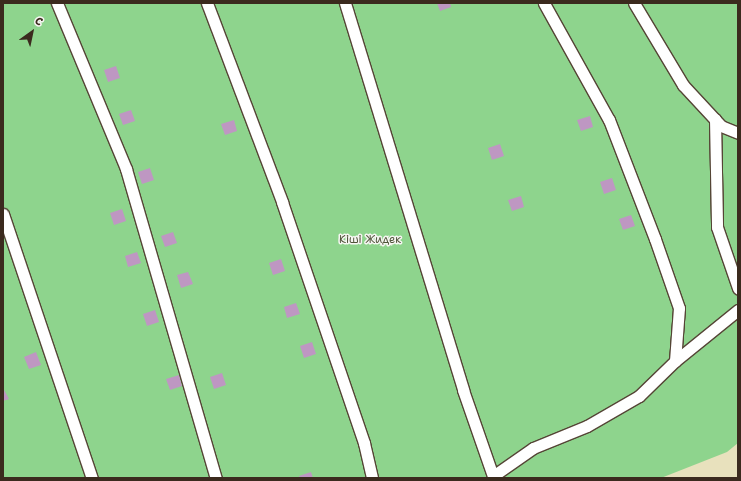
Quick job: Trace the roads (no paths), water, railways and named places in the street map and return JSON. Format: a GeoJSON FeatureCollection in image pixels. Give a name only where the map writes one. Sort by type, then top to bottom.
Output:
{"type":"FeatureCollection","features":[{"type":"Feature","properties":{"kind":"street"},"geometry":{"type":"LineString","coordinates":[[57,3],[126,169],[216,478]]}},
{"type":"Feature","properties":{"kind":"street"},"geometry":{"type":"LineString","coordinates":[[207,3],[282,202],[364,443],[372,478]]}},
{"type":"Feature","properties":{"kind":"street"},"geometry":{"type":"LineString","coordinates":[[345,3],[463,390],[493,477],[533,448],[587,426],[639,396],[675,361],[738,310]]}},
{"type":"Feature","properties":{"kind":"street"},"geometry":{"type":"LineString","coordinates":[[544,3],[609,120],[655,239],[679,308],[675,361]]}},
{"type":"Feature","properties":{"kind":"street"},"geometry":{"type":"LineString","coordinates":[[634,3],[683,85],[715,119],[738,133]]}},
{"type":"Feature","properties":{"kind":"street"},"geometry":{"type":"LineString","coordinates":[[715,119],[717,227],[738,288]]}},
{"type":"Feature","properties":{"kind":"street"},"geometry":{"type":"LineString","coordinates":[[3,214],[92,478]]}},
{"type":"Feature","properties":{"kind":"park label","name":"Кіші Жидек"},"geometry":{"type":"Point","coordinates":[370,240]}}]}
